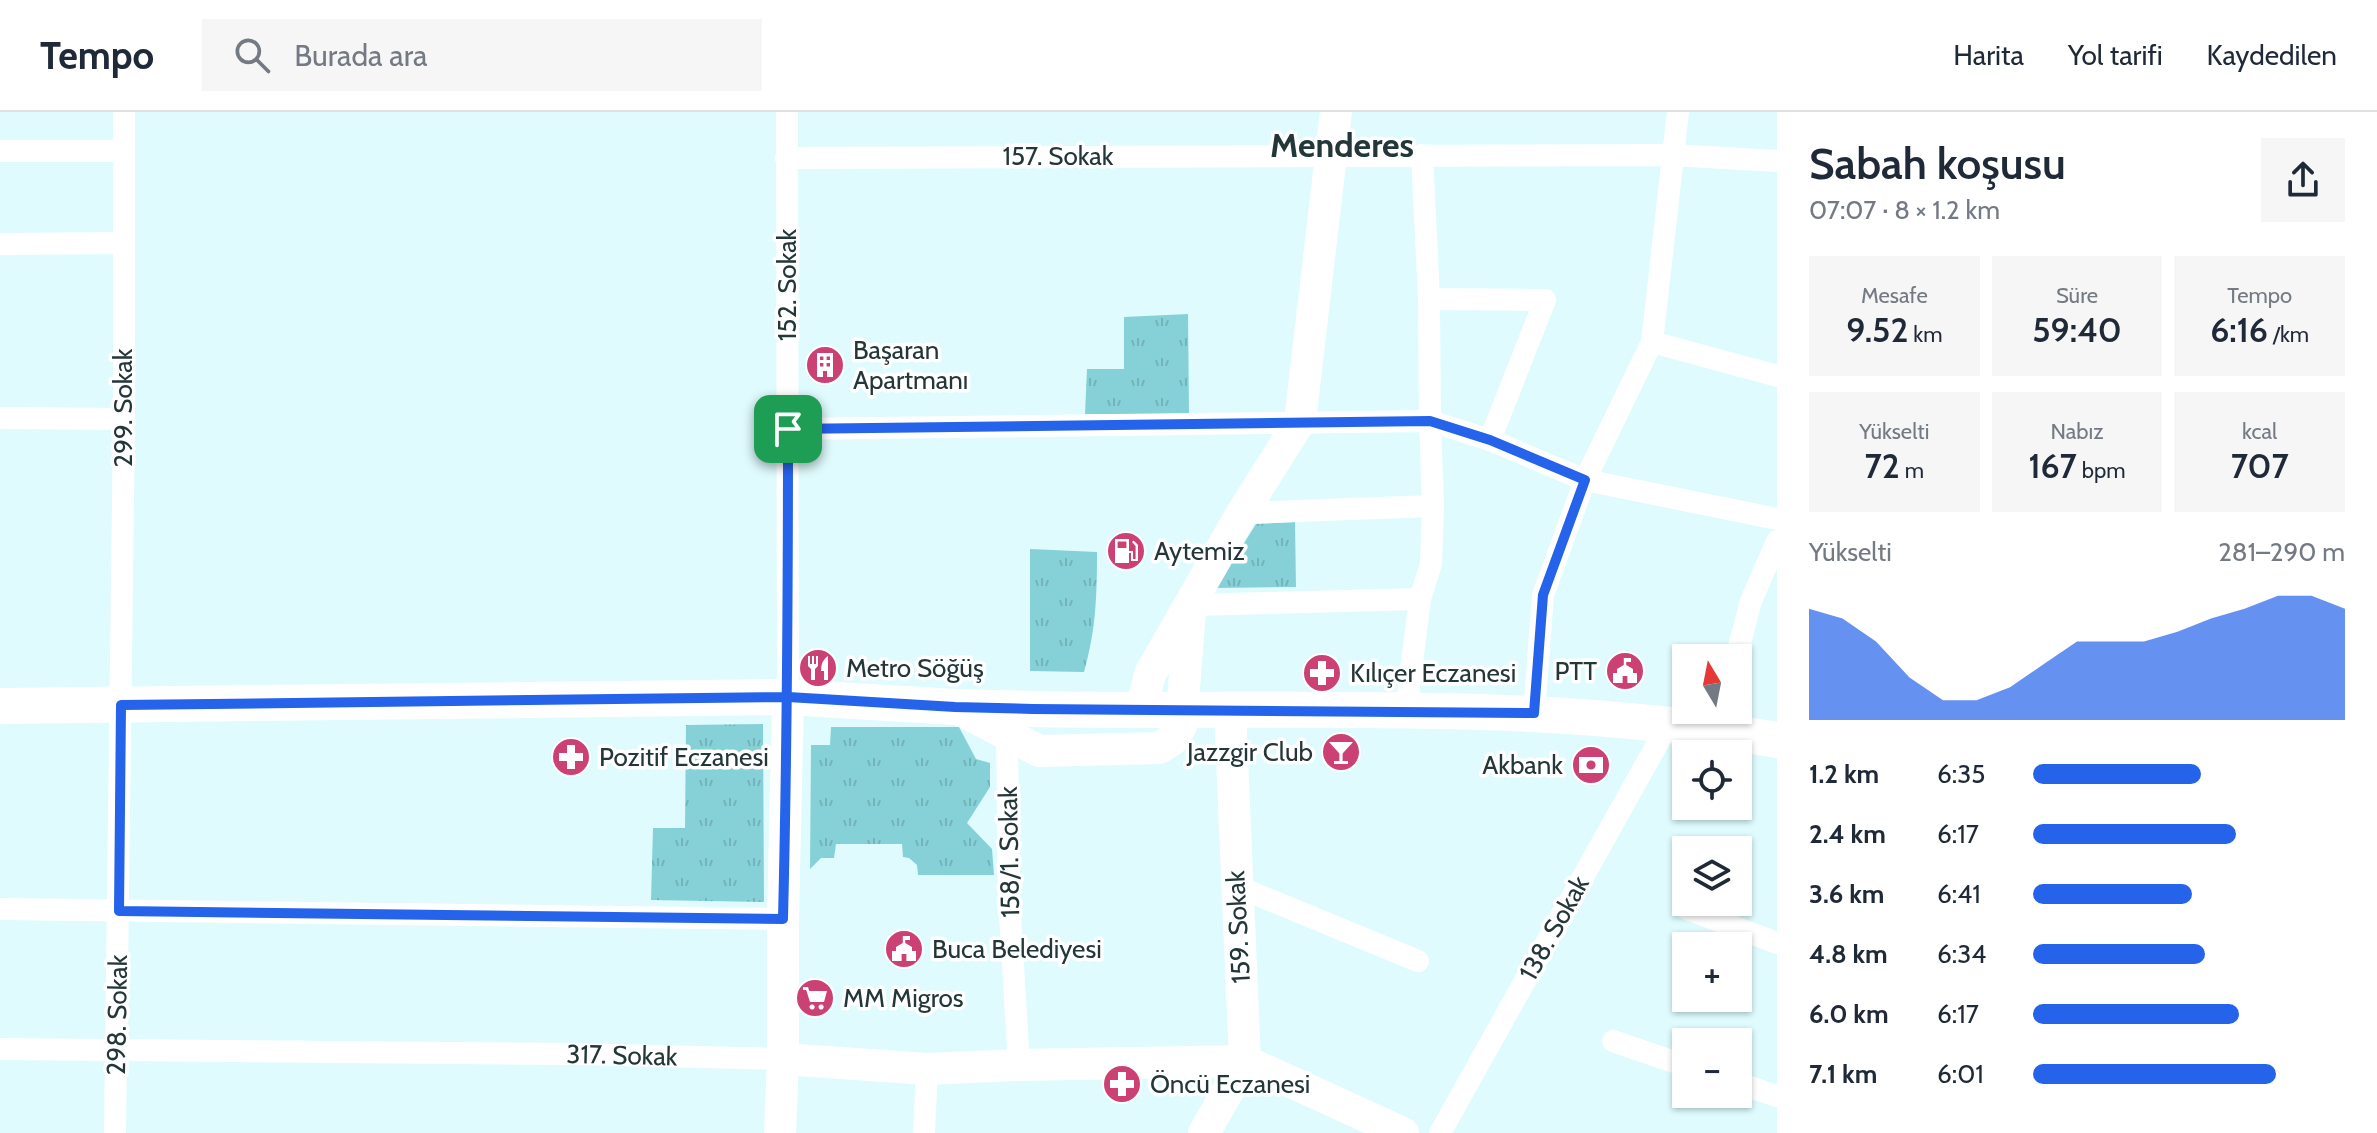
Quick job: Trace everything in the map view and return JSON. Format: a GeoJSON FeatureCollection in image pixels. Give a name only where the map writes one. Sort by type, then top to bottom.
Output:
{"type":"FeatureCollection","features":[{"type":"Feature","properties":{"kind":"main road"},"geometry":{"type":"LineString","coordinates":[[0,706],[788,697],[955,707],[1141,711],[1534,713],[1672,723]]}},
{"type":"Feature","properties":{"kind":"main road"},"geometry":{"type":"LineString","coordinates":[[1731,724],[1777,740]]}},
{"type":"Feature","properties":{"kind":"street","name":"299. Sokak"},"geometry":{"type":"LineString","coordinates":[[121,705],[124,112]]}},
{"type":"Feature","properties":{"kind":"street","name":"152. Sokak"},"geometry":{"type":"LineString","coordinates":[[787,112],[788,697]]}},
{"type":"Feature","properties":{"kind":"street"},"geometry":{"type":"LineString","coordinates":[[1141,711],[1150,674],[1242,513],[1300,421],[1336,112]]}},
{"type":"Feature","properties":{"kind":"street"},"geometry":{"type":"LineString","coordinates":[[1534,713],[1543,595],[1585,480],[1652,342],[1678,112]]}},
{"type":"Feature","properties":{"kind":"street"},"geometry":{"type":"LineString","coordinates":[[0,151],[123,151]]}},
{"type":"Feature","properties":{"kind":"street"},"geometry":{"type":"LineString","coordinates":[[1406,711],[1420,599],[1431,564],[1433,506],[1429,299],[1422,155]]}},
{"type":"Feature","properties":{"kind":"street","name":"157. Sokak"},"geometry":{"type":"LineString","coordinates":[[786,158],[1672,155],[1777,161]]}},
{"type":"Feature","properties":{"kind":"street"},"geometry":{"type":"LineString","coordinates":[[0,244],[122,243]]}},
{"type":"Feature","properties":{"kind":"street"},"geometry":{"type":"LineString","coordinates":[[1429,299],[1545,300],[1490,440]]}},
{"type":"Feature","properties":{"kind":"street"},"geometry":{"type":"LineString","coordinates":[[1652,342],[1777,376]]}},
{"type":"Feature","properties":{"kind":"street"},"geometry":{"type":"LineString","coordinates":[[0,418],[124,419]]}},
{"type":"Feature","properties":{"kind":"street"},"geometry":{"type":"LineString","coordinates":[[788,429],[1430,421],[1490,440],[1585,480],[1777,519]]}},
{"type":"Feature","properties":{"kind":"street"},"geometry":{"type":"LineString","coordinates":[[1242,513],[1433,506]]}},
{"type":"Feature","properties":{"kind":"street"},"geometry":{"type":"LineString","coordinates":[[1740,644],[1751,601],[1777,541]]}},
{"type":"Feature","properties":{"kind":"street"},"geometry":{"type":"LineString","coordinates":[[1191,605],[1420,599]]}},
{"type":"Feature","properties":{"kind":"street"},"geometry":{"type":"LineString","coordinates":[[955,707],[1039,751],[1159,748],[1172,740],[1181,726],[1191,605]]}},
{"type":"Feature","properties":{"kind":"street"},"geometry":{"type":"LineString","coordinates":[[780,1133],[788,697]]}},
{"type":"Feature","properties":{"kind":"street","name":"298. Sokak"},"geometry":{"type":"LineString","coordinates":[[115,1133],[121,705]]}},
{"type":"Feature","properties":{"kind":"street","name":"159. Sokak"},"geometry":{"type":"LineString","coordinates":[[1230,711],[1245,1061]]}},
{"type":"Feature","properties":{"kind":"street","name":"138. Sokak"},"geometry":{"type":"LineString","coordinates":[[1440,1133],[1669,723]]}},
{"type":"Feature","properties":{"kind":"street","name":"158/1. Sokak"},"geometry":{"type":"LineString","coordinates":[[1007,735],[1009,898],[1019,1065]]}},
{"type":"Feature","properties":{"kind":"street"},"geometry":{"type":"LineString","coordinates":[[1236,886],[1418,961]]}},
{"type":"Feature","properties":{"kind":"street"},"geometry":{"type":"LineString","coordinates":[[0,909],[783,919]]}},
{"type":"Feature","properties":{"kind":"street"},"geometry":{"type":"LineString","coordinates":[[1706,916],[1777,943]]}},
{"type":"Feature","properties":{"kind":"street"},"geometry":{"type":"LineString","coordinates":[[1613,1041],[1672,1061]]}},
{"type":"Feature","properties":{"kind":"street","name":"317. Sokak"},"geometry":{"type":"LineString","coordinates":[[0,1049],[589,1054],[783,1059],[927,1069],[1245,1061]]}},
{"type":"Feature","properties":{"kind":"street"},"geometry":{"type":"LineString","coordinates":[[1204,1133],[1245,1061],[1403,1133]]}},
{"type":"Feature","properties":{"kind":"street"},"geometry":{"type":"LineString","coordinates":[[924,1133],[927,1069]]}},
{"type":"Feature","properties":{"kind":"street"},"geometry":{"type":"LineString","coordinates":[[1752,1088],[1777,1096]]}},
{"type":"Feature","properties":{"kind":"green space"},"geometry":{"type":"Polygon","coordinates":[[[1188,314],[1189,414],[1085,414],[1087,369],[1124,369],[1124,317],[1188,314]]]}},
{"type":"Feature","properties":{"kind":"green space"},"geometry":{"type":"Polygon","coordinates":[[[1295,522],[1296,587],[1216,588],[1256,524],[1295,522]]]}},
{"type":"Feature","properties":{"kind":"green space"},"geometry":{"type":"Polygon","coordinates":[[[1030,549],[1097,552],[1095,612],[1084,672],[1030,671],[1030,549]]]}},
{"type":"Feature","properties":{"kind":"green space"},"geometry":{"type":"Polygon","coordinates":[[[763,724],[764,902],[651,900],[653,828],[685,828],[686,725],[763,724]]]}},
{"type":"Feature","properties":{"kind":"green space"},"geometry":{"type":"Polygon","coordinates":[[[831,727],[959,727],[976,759],[990,763],[990,787],[967,823],[992,849],[994,875],[918,875],[917,865],[903,857],[902,844],[836,844],[834,858],[821,858],[810,869],[811,745],[830,745],[831,727]]]}},
{"type":"Feature","properties":{"kind":"place","name":"Başaran Apartmanı"},"geometry":{"type":"Point","coordinates":[825,365]}},
{"type":"Feature","properties":{"kind":"place","name":"Aytemiz"},"geometry":{"type":"Point","coordinates":[1126,551]}},
{"type":"Feature","properties":{"kind":"place","name":"Metro Söğüş"},"geometry":{"type":"Point","coordinates":[818,668]}},
{"type":"Feature","properties":{"kind":"place","name":"PTT"},"geometry":{"type":"Point","coordinates":[1625,671]}},
{"type":"Feature","properties":{"kind":"place","name":"Kılıçer Eczanesi"},"geometry":{"type":"Point","coordinates":[1322,673]}},
{"type":"Feature","properties":{"kind":"place","name":"Jazzgir Club"},"geometry":{"type":"Point","coordinates":[1341,752]}},
{"type":"Feature","properties":{"kind":"place","name":"Pozitif Eczanesi"},"geometry":{"type":"Point","coordinates":[571,757]}},
{"type":"Feature","properties":{"kind":"place","name":"Akbank"},"geometry":{"type":"Point","coordinates":[1591,765]}},
{"type":"Feature","properties":{"kind":"place","name":"Buca Belediyesi"},"geometry":{"type":"Point","coordinates":[904,949]}},
{"type":"Feature","properties":{"kind":"place","name":"MM Migros"},"geometry":{"type":"Point","coordinates":[815,998]}},
{"type":"Feature","properties":{"kind":"place","name":"Öncü Eczanesi"},"geometry":{"type":"Point","coordinates":[1122,1084]}},
{"type":"Feature","properties":{"kind":"district","name":"Menderes"},"geometry":{"type":"Point","coordinates":[1342,145]}},
{"type":"Feature","properties":{"kind":"route"},"geometry":{"type":"LineString","coordinates":[[788,429],[788,491],[788,553],[788,625],[788,697],[788,731],[783,919],[119,911],[121,705],[788,697],[1033,709],[1534,713],[1543,595],[1585,480],[1490,440],[1430,421],[788,429]]}}]}
